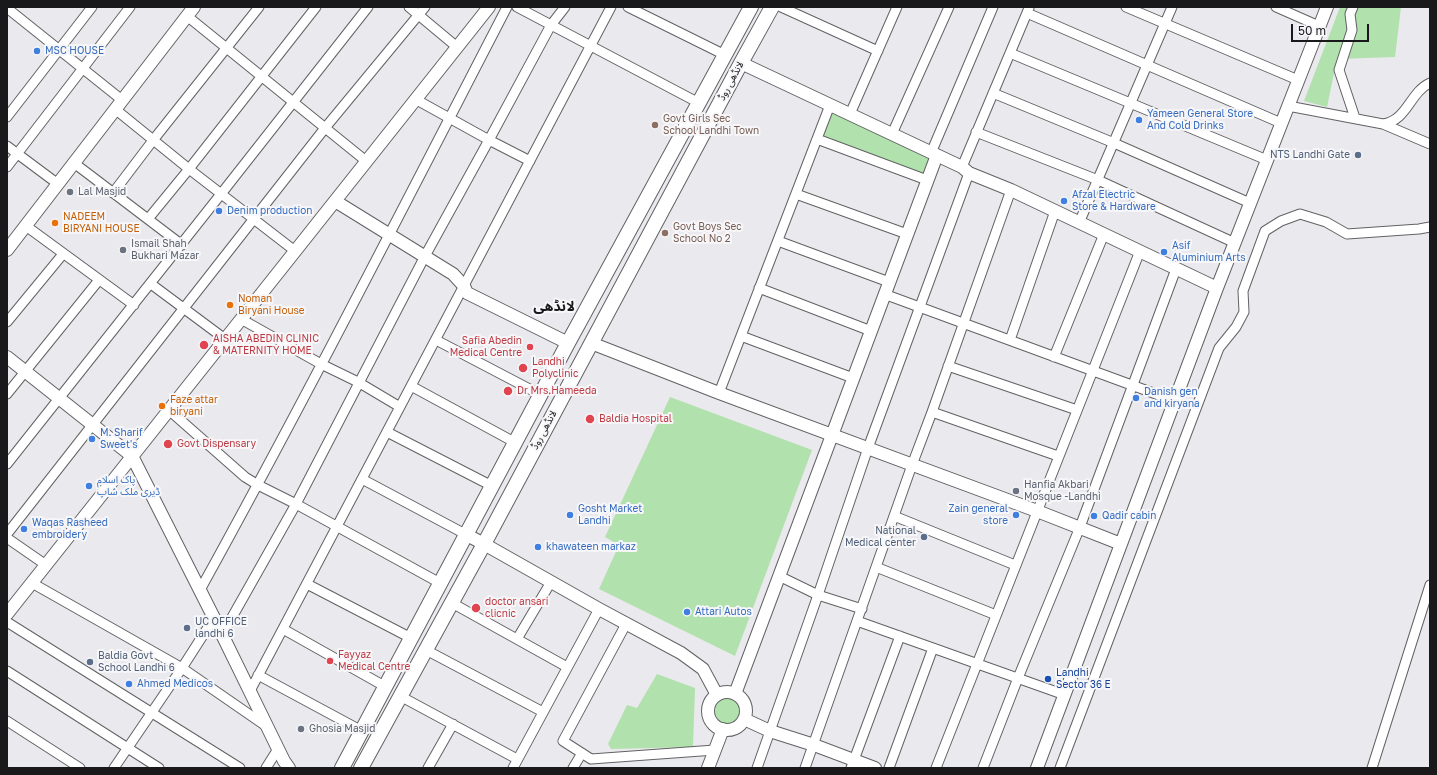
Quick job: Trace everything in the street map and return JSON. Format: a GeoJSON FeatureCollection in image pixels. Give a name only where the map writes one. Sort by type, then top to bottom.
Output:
{"type":"FeatureCollection","features":[{"type":"Feature","properties":{"kind":"main road","name":"لانڈھی روڈ"},"geometry":{"type":"LineString","coordinates":[[342,768],[568,343],[751,7]]}},
{"type":"Feature","properties":{"kind":"main road","name":"لانڈھی روڈ"},"geometry":{"type":"LineString","coordinates":[[361,768],[484,544],[772,7]]}},
{"type":"Feature","properties":{"kind":"street"},"geometry":{"type":"LineString","coordinates":[[7,117],[92,7]]}},
{"type":"Feature","properties":{"kind":"street"},"geometry":{"type":"LineString","coordinates":[[7,167],[130,7]]}},
{"type":"Feature","properties":{"kind":"street"},"geometry":{"type":"LineString","coordinates":[[113,193],[259,7]]}},
{"type":"Feature","properties":{"kind":"street"},"geometry":{"type":"LineString","coordinates":[[148,220],[316,7]]}},
{"type":"Feature","properties":{"kind":"street"},"geometry":{"type":"LineString","coordinates":[[7,464],[294,103],[368,7]]}},
{"type":"Feature","properties":{"kind":"street"},"geometry":{"type":"LineString","coordinates":[[409,7],[457,47]]}},
{"type":"Feature","properties":{"kind":"street"},"geometry":{"type":"LineString","coordinates":[[7,534],[325,128],[425,7]]}},
{"type":"Feature","properties":{"kind":"street"},"geometry":{"type":"LineString","coordinates":[[7,614],[489,7]]}},
{"type":"Feature","properties":{"kind":"street"},"geometry":{"type":"LineString","coordinates":[[200,590],[258,485],[390,235],[507,7]]}},
{"type":"Feature","properties":{"kind":"street"},"geometry":{"type":"LineString","coordinates":[[516,7],[698,104]]}},
{"type":"Feature","properties":{"kind":"street"},"geometry":{"type":"LineString","coordinates":[[222,635],[296,504],[358,382],[425,256],[490,140],[551,25],[565,7]]}},
{"type":"Feature","properties":{"kind":"street"},"geometry":{"type":"LineString","coordinates":[[250,692],[611,7]]}},
{"type":"Feature","properties":{"kind":"street"},"geometry":{"type":"LineString","coordinates":[[628,7],[725,55]]}},
{"type":"Feature","properties":{"kind":"street"},"geometry":{"type":"LineString","coordinates":[[781,7],[878,51]]}},
{"type":"Feature","properties":{"kind":"street"},"geometry":{"type":"LineString","coordinates":[[850,114],[897,7]]}},
{"type":"Feature","properties":{"kind":"street"},"geometry":{"type":"LineString","coordinates":[[892,134],[949,7]]}},
{"type":"Feature","properties":{"kind":"street"},"geometry":{"type":"LineString","coordinates":[[734,694],[927,180],[934,154],[993,7]]}},
{"type":"Feature","properties":{"kind":"street"},"geometry":{"type":"LineString","coordinates":[[1126,7],[1298,80]]}},
{"type":"Feature","properties":{"kind":"street"},"geometry":{"type":"LineString","coordinates":[[1079,223],[1172,7]]}},
{"type":"Feature","properties":{"kind":"street"},"geometry":{"type":"LineString","coordinates":[[1276,7],[1319,26]]}},
{"type":"Feature","properties":{"kind":"street"},"geometry":{"type":"LineString","coordinates":[[1037,768],[1217,288],[1327,7]]}},
{"type":"Feature","properties":{"kind":"street"},"geometry":{"type":"LineString","coordinates":[[1353,7],[1350,14],[1352,30],[1339,70],[1355,118]]}},
{"type":"Feature","properties":{"kind":"street"},"geometry":{"type":"LineString","coordinates":[[7,8],[83,68],[154,139],[189,169],[295,251]]}},
{"type":"Feature","properties":{"kind":"street"},"geometry":{"type":"LineString","coordinates":[[757,768],[868,448],[920,308],[976,132],[1028,10],[1148,65],[1281,123]]}},
{"type":"Feature","properties":{"kind":"street"},"geometry":{"type":"LineString","coordinates":[[7,250],[190,12],[226,48],[366,161]]}},
{"type":"Feature","properties":{"kind":"street"},"geometry":{"type":"LineString","coordinates":[[1010,53],[1267,160]]}},
{"type":"Feature","properties":{"kind":"street"},"geometry":{"type":"LineString","coordinates":[[741,63],[1217,288]]}},
{"type":"Feature","properties":{"kind":"street"},"geometry":{"type":"LineString","coordinates":[[1383,124],[1398,118],[1423,88],[1430,83]]}},
{"type":"Feature","properties":{"kind":"street"},"geometry":{"type":"LineString","coordinates":[[993,93],[1114,143],[1250,203]]}},
{"type":"Feature","properties":{"kind":"street"},"geometry":{"type":"LineString","coordinates":[[416,99],[530,161]]}},
{"type":"Feature","properties":{"kind":"street"},"geometry":{"type":"LineString","coordinates":[[719,393],[830,105]]}},
{"type":"Feature","properties":{"kind":"street"},"geometry":{"type":"LineString","coordinates":[[1288,106],[1383,124],[1430,144]]}},
{"type":"Feature","properties":{"kind":"street"},"geometry":{"type":"LineString","coordinates":[[976,132],[1098,180],[1235,243]]}},
{"type":"Feature","properties":{"kind":"street"},"geometry":{"type":"LineString","coordinates":[[817,139],[927,180]]}},
{"type":"Feature","properties":{"kind":"street"},"geometry":{"type":"LineString","coordinates":[[7,146],[58,184]]}},
{"type":"Feature","properties":{"kind":"street"},"geometry":{"type":"LineString","coordinates":[[74,163],[182,244]]}},
{"type":"Feature","properties":{"kind":"street"},"geometry":{"type":"LineString","coordinates":[[805,768],[1011,190]]}},
{"type":"Feature","properties":{"kind":"street"},"geometry":{"type":"LineString","coordinates":[[796,194],[907,234]]}},
{"type":"Feature","properties":{"kind":"street"},"geometry":{"type":"LineString","coordinates":[[335,201],[453,274],[464,286],[467,293],[568,343]]}},
{"type":"Feature","properties":{"kind":"street"},"geometry":{"type":"LineString","coordinates":[[1010,340],[1055,211]]}},
{"type":"Feature","properties":{"kind":"street"},"geometry":{"type":"LineString","coordinates":[[1060,768],[1219,348],[1236,327],[1244,312],[1243,291],[1265,231],[1281,221],[1300,214],[1326,222],[1347,234],[1430,227]]}},
{"type":"Feature","properties":{"kind":"street"},"geometry":{"type":"LineString","coordinates":[[26,226],[134,305]]}},
{"type":"Feature","properties":{"kind":"street"},"geometry":{"type":"LineString","coordinates":[[1054,357],[1104,234]]}},
{"type":"Feature","properties":{"kind":"street"},"geometry":{"type":"LineString","coordinates":[[778,241],[889,282]]}},
{"type":"Feature","properties":{"kind":"street"},"geometry":{"type":"LineString","coordinates":[[936,768],[1140,251]]}},
{"type":"Feature","properties":{"kind":"street"},"geometry":{"type":"LineString","coordinates":[[7,322],[63,254]]}},
{"type":"Feature","properties":{"kind":"street"},"geometry":{"type":"LineString","coordinates":[[983,768],[1080,527],[1176,269]]}},
{"type":"Feature","properties":{"kind":"street"},"geometry":{"type":"LineString","coordinates":[[7,394],[24,371],[99,280]]}},
{"type":"Feature","properties":{"kind":"street"},"geometry":{"type":"LineString","coordinates":[[151,284],[225,339]]}},
{"type":"Feature","properties":{"kind":"street"},"geometry":{"type":"LineString","coordinates":[[759,288],[871,331]]}},
{"type":"Feature","properties":{"kind":"street"},"geometry":{"type":"LineString","coordinates":[[884,294],[1175,401]]}},
{"type":"Feature","properties":{"kind":"street"},"geometry":{"type":"LineString","coordinates":[[241,319],[321,364],[358,382],[400,407]]}},
{"type":"Feature","properties":{"kind":"street"},"geometry":{"type":"LineString","coordinates":[[741,336],[853,378]]}},
{"type":"Feature","properties":{"kind":"street"},"geometry":{"type":"LineString","coordinates":[[436,340],[541,395]]}},
{"type":"Feature","properties":{"kind":"street"},"geometry":{"type":"LineString","coordinates":[[591,343],[719,393],[1080,527],[1121,544]]}},
{"type":"Feature","properties":{"kind":"street"},"geometry":{"type":"LineString","coordinates":[[7,357],[132,456],[278,749],[289,768]]}},
{"type":"Feature","properties":{"kind":"street"},"geometry":{"type":"LineString","coordinates":[[948,366],[1077,410]]}},
{"type":"Feature","properties":{"kind":"street"},"geometry":{"type":"LineString","coordinates":[[411,386],[516,443]]}},
{"type":"Feature","properties":{"kind":"street"},"geometry":{"type":"LineString","coordinates":[[169,410],[245,477],[440,583]]}},
{"type":"Feature","properties":{"kind":"street"},"geometry":{"type":"LineString","coordinates":[[932,412],[1058,456]]}},
{"type":"Feature","properties":{"kind":"street"},"geometry":{"type":"LineString","coordinates":[[387,432],[492,486]]}},
{"type":"Feature","properties":{"kind":"street"},"geometry":{"type":"LineString","coordinates":[[362,479],[484,544],[626,624],[681,653],[703,669],[718,695]]}},
{"type":"Feature","properties":{"kind":"street"},"geometry":{"type":"LineString","coordinates":[[894,516],[1015,565]]}},
{"type":"Feature","properties":{"kind":"street"},"geometry":{"type":"LineString","coordinates":[[7,538],[46,565]]}},
{"type":"Feature","properties":{"kind":"street"},"geometry":{"type":"LineString","coordinates":[[876,567],[996,615]]}},
{"type":"Feature","properties":{"kind":"street"},"geometry":{"type":"LineString","coordinates":[[779,576],[818,595],[862,609]]}},
{"type":"Feature","properties":{"kind":"street"},"geometry":{"type":"LineString","coordinates":[[517,639],[551,582]]}},
{"type":"Feature","properties":{"kind":"street"},"geometry":{"type":"LineString","coordinates":[[32,583],[182,668],[267,726]]}},
{"type":"Feature","properties":{"kind":"street"},"geometry":{"type":"LineString","coordinates":[[307,584],[412,638]]}},
{"type":"Feature","properties":{"kind":"street"},"geometry":{"type":"LineString","coordinates":[[1372,768],[1430,585]]}},
{"type":"Feature","properties":{"kind":"street"},"geometry":{"type":"LineString","coordinates":[[452,603],[568,667]]}},
{"type":"Feature","properties":{"kind":"street"},"geometry":{"type":"LineString","coordinates":[[513,768],[599,609]]}},
{"type":"Feature","properties":{"kind":"street"},"geometry":{"type":"LineString","coordinates":[[114,768],[152,714],[214,618]]}},
{"type":"Feature","properties":{"kind":"street"},"geometry":{"type":"LineString","coordinates":[[7,622],[240,768]]}},
{"type":"Feature","properties":{"kind":"street"},"geometry":{"type":"LineString","coordinates":[[857,622],[1065,695]]}},
{"type":"Feature","properties":{"kind":"street"},"geometry":{"type":"LineString","coordinates":[[626,624],[563,740],[591,759],[715,750]]}},
{"type":"Feature","properties":{"kind":"street"},"geometry":{"type":"LineString","coordinates":[[282,629],[386,687]]}},
{"type":"Feature","properties":{"kind":"street"},"geometry":{"type":"LineString","coordinates":[[853,764],[900,636]]}},
{"type":"Feature","properties":{"kind":"street"},"geometry":{"type":"LineString","coordinates":[[889,768],[933,648]]}},
{"type":"Feature","properties":{"kind":"street"},"geometry":{"type":"LineString","coordinates":[[426,650],[543,712]]}},
{"type":"Feature","properties":{"kind":"street"},"geometry":{"type":"LineString","coordinates":[[7,671],[159,768]]}},
{"type":"Feature","properties":{"kind":"street"},"geometry":{"type":"LineString","coordinates":[[258,675],[362,731]]}},
{"type":"Feature","properties":{"kind":"street"},"geometry":{"type":"LineString","coordinates":[[728,692],[734,694],[740,697],[746,707],[744,719],[736,728],[729,730],[723,729],[713,724],[710,718],[710,706],[718,695],[728,692]]}},
{"type":"Feature","properties":{"kind":"street"},"geometry":{"type":"LineString","coordinates":[[400,696],[517,759]]}},
{"type":"Feature","properties":{"kind":"street"},"geometry":{"type":"LineString","coordinates":[[744,719],[770,731],[814,745],[853,764],[874,768]]}},
{"type":"Feature","properties":{"kind":"street"},"geometry":{"type":"LineString","coordinates":[[7,721],[80,768]]}},
{"type":"Feature","properties":{"kind":"street"},"geometry":{"type":"LineString","coordinates":[[428,768],[453,724]]}},
{"type":"Feature","properties":{"kind":"street"},"geometry":{"type":"LineString","coordinates":[[708,768],[723,729]]}},
{"type":"Feature","properties":{"kind":"street"},"geometry":{"type":"LineString","coordinates":[[266,768],[278,749]]}},
{"type":"Feature","properties":{"kind":"street"},"geometry":{"type":"LineString","coordinates":[[574,768],[582,753]]}},
{"type":"Feature","properties":{"kind":"green space"},"geometry":{"type":"Polygon","coordinates":[[[1340,7],[1401,7],[1395,57],[1337,59],[1327,107],[1304,101],[1340,7]]]}},
{"type":"Feature","properties":{"kind":"green space"},"geometry":{"type":"Polygon","coordinates":[[[830,105],[937,155],[927,180],[817,139],[830,105]]]}},
{"type":"Feature","properties":{"kind":"green space"},"geometry":{"type":"Polygon","coordinates":[[[670,397],[812,450],[735,656],[599,589],[619,545],[605,537],[670,397]]]}},
{"type":"Feature","properties":{"kind":"green space"},"geometry":{"type":"Polygon","coordinates":[[[657,674],[695,688],[693,747],[611,749],[608,744],[627,705],[637,708],[657,674]]]}},
{"type":"Feature","properties":{"kind":"green space"},"geometry":{"type":"Polygon","coordinates":[[[728,698],[737,702],[741,711],[737,720],[728,724],[719,720],[715,711],[719,702],[728,698]]]}},
{"type":"Feature","properties":{"kind":"place","name":"MSC HOUSE"},"geometry":{"type":"Point","coordinates":[37,51]}},
{"type":"Feature","properties":{"kind":"place","name":"Yameen General Store And Cold Drinks"},"geometry":{"type":"Point","coordinates":[1139,120]}},
{"type":"Feature","properties":{"kind":"place","name":"Govt Girls Sec School Landhi Town"},"geometry":{"type":"Point","coordinates":[655,125]}},
{"type":"Feature","properties":{"kind":"place","name":"NTS Landhi Gate"},"geometry":{"type":"Point","coordinates":[1358,155]}},
{"type":"Feature","properties":{"kind":"place","name":"Lal Masjid"},"geometry":{"type":"Point","coordinates":[70,192]}},
{"type":"Feature","properties":{"kind":"place","name":"Afzal Electric Store & Hardware"},"geometry":{"type":"Point","coordinates":[1064,201]}},
{"type":"Feature","properties":{"kind":"place","name":"Denim production"},"geometry":{"type":"Point","coordinates":[219,211]}},
{"type":"Feature","properties":{"kind":"place","name":"NADEEM BIRYANI HOUSE"},"geometry":{"type":"Point","coordinates":[55,223]}},
{"type":"Feature","properties":{"kind":"place","name":"Govt Boys Sec School No 2"},"geometry":{"type":"Point","coordinates":[665,233]}},
{"type":"Feature","properties":{"kind":"place","name":"Ismail Shah Bukhari Mazar"},"geometry":{"type":"Point","coordinates":[123,250]}},
{"type":"Feature","properties":{"kind":"place","name":"Asif Aluminium Arts"},"geometry":{"type":"Point","coordinates":[1164,252]}},
{"type":"Feature","properties":{"kind":"place","name":"Noman Biryani House"},"geometry":{"type":"Point","coordinates":[230,305]}},
{"type":"Feature","properties":{"kind":"place","name":"AISHA ABEDIN CLINIC & MATERNITY HOME"},"geometry":{"type":"Point","coordinates":[204,345]}},
{"type":"Feature","properties":{"kind":"place","name":"Safia Abedin Medical Centre"},"geometry":{"type":"Point","coordinates":[530,347]}},
{"type":"Feature","properties":{"kind":"place","name":"Landhi Polyclinic"},"geometry":{"type":"Point","coordinates":[523,368]}},
{"type":"Feature","properties":{"kind":"place","name":"Dr Mrs.Hameeda"},"geometry":{"type":"Point","coordinates":[508,391]}},
{"type":"Feature","properties":{"kind":"place","name":"Danish gen and kiryana"},"geometry":{"type":"Point","coordinates":[1136,398]}},
{"type":"Feature","properties":{"kind":"place","name":"Faze attar biryani"},"geometry":{"type":"Point","coordinates":[162,406]}},
{"type":"Feature","properties":{"kind":"place","name":"Baldia Hospital"},"geometry":{"type":"Point","coordinates":[590,419]}},
{"type":"Feature","properties":{"kind":"place","name":"M. Sharif Sweet's"},"geometry":{"type":"Point","coordinates":[92,439]}},
{"type":"Feature","properties":{"kind":"place","name":"Govt Dispensary"},"geometry":{"type":"Point","coordinates":[168,444]}},
{"type":"Feature","properties":{"kind":"place","name":"پاک اسلام ڈیری ملک شاپ"},"geometry":{"type":"Point","coordinates":[89,486]}},
{"type":"Feature","properties":{"kind":"place","name":"Hanfia Akbari Mosque -Landhi"},"geometry":{"type":"Point","coordinates":[1016,491]}},
{"type":"Feature","properties":{"kind":"place","name":"Gosht Market Landhi"},"geometry":{"type":"Point","coordinates":[570,515]}},
{"type":"Feature","properties":{"kind":"place","name":"Zain general store"},"geometry":{"type":"Point","coordinates":[1016,515]}},
{"type":"Feature","properties":{"kind":"place","name":"Qadir cabin"},"geometry":{"type":"Point","coordinates":[1094,516]}},
{"type":"Feature","properties":{"kind":"place","name":"Waqas Rasheed embroidery"},"geometry":{"type":"Point","coordinates":[24,529]}},
{"type":"Feature","properties":{"kind":"place","name":"National Medical center"},"geometry":{"type":"Point","coordinates":[924,537]}},
{"type":"Feature","properties":{"kind":"place","name":"khawateen markaz"},"geometry":{"type":"Point","coordinates":[538,547]}},
{"type":"Feature","properties":{"kind":"place","name":"doctor ansari clicnic"},"geometry":{"type":"Point","coordinates":[476,608]}},
{"type":"Feature","properties":{"kind":"place","name":"Attari Autos"},"geometry":{"type":"Point","coordinates":[687,612]}},
{"type":"Feature","properties":{"kind":"place","name":"UC OFFICE landhi 6"},"geometry":{"type":"Point","coordinates":[187,628]}},
{"type":"Feature","properties":{"kind":"place","name":"Fayyaz Medical Centre"},"geometry":{"type":"Point","coordinates":[330,661]}},
{"type":"Feature","properties":{"kind":"place","name":"Baldia Govt School Landhi 6"},"geometry":{"type":"Point","coordinates":[90,662]}},
{"type":"Feature","properties":{"kind":"place","name":"Landhi Sector 36 E"},"geometry":{"type":"Point","coordinates":[1048,679]}},
{"type":"Feature","properties":{"kind":"place","name":"Ahmed Medicos"},"geometry":{"type":"Point","coordinates":[129,684]}},
{"type":"Feature","properties":{"kind":"place","name":"Ghosia Masjid"},"geometry":{"type":"Point","coordinates":[301,729]}},
{"type":"Feature","properties":{"kind":"district","name":"لانڈھی"},"geometry":{"type":"Point","coordinates":[554,307]}}]}
